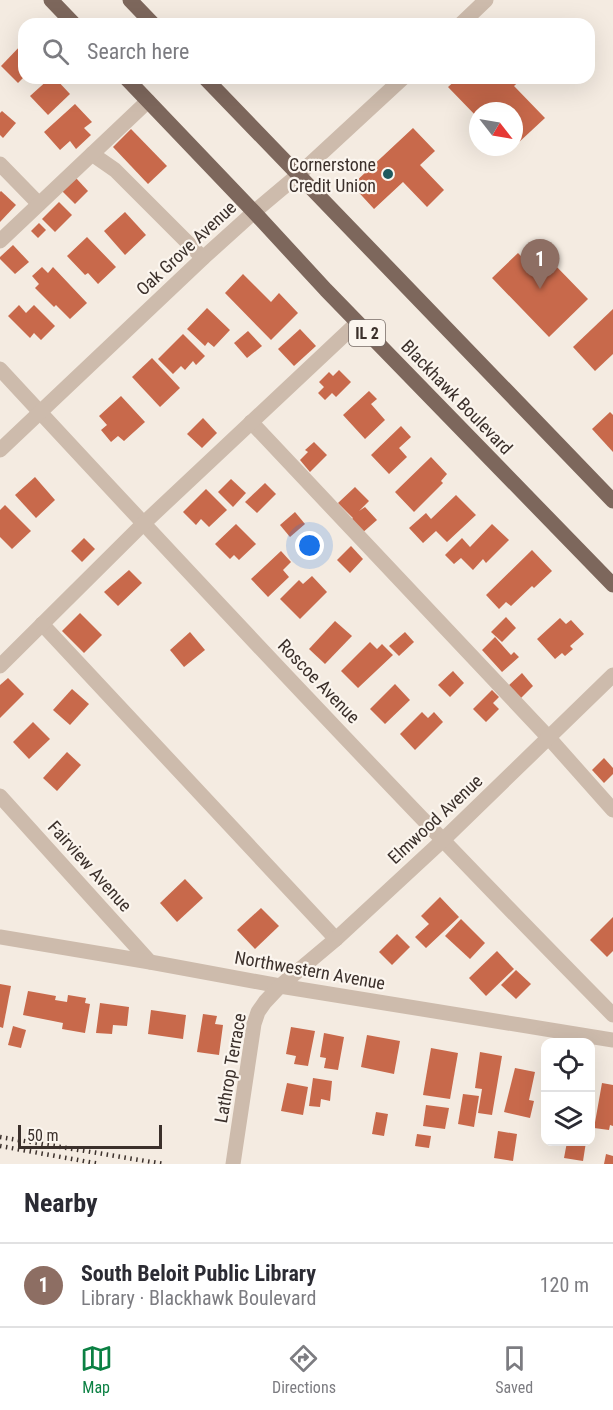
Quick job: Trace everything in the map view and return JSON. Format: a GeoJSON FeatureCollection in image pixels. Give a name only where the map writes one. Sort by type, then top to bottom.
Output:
{"type":"FeatureCollection","features":[{"type":"Feature","properties":{"kind":"main road"},"geometry":{"type":"LineString","coordinates":[[51,0],[68,18]]}},
{"type":"Feature","properties":{"kind":"main road"},"geometry":{"type":"LineString","coordinates":[[133,1],[148,18]]}},
{"type":"Feature","properties":{"kind":"main road","name":"Blackhawk Boulevard"},"geometry":{"type":"LineString","coordinates":[[132,84],[357,323],[613,585]]}},
{"type":"Feature","properties":{"kind":"main road"},"geometry":{"type":"LineString","coordinates":[[211,84],[613,501]]}},
{"type":"Feature","properties":{"kind":"street"},"geometry":{"type":"LineString","coordinates":[[467,18],[486,0]]}},
{"type":"Feature","properties":{"kind":"street","name":"Oak Grove Avenue"},"geometry":{"type":"LineString","coordinates":[[0,450],[203,258],[298,175],[397,84]]}},
{"type":"Feature","properties":{"kind":"street"},"geometry":{"type":"LineString","coordinates":[[0,241],[148,101]]}},
{"type":"Feature","properties":{"kind":"street"},"geometry":{"type":"LineString","coordinates":[[92,154],[115,171],[203,258]]}},
{"type":"Feature","properties":{"kind":"street"},"geometry":{"type":"LineString","coordinates":[[0,164],[39,204]]}},
{"type":"Feature","properties":{"kind":"street"},"geometry":{"type":"LineString","coordinates":[[0,666],[143,524],[357,323]]}},
{"type":"Feature","properties":{"kind":"street","name":"Roscoe Avenue"},"geometry":{"type":"LineString","coordinates":[[0,369],[143,524],[613,1015]]}},
{"type":"Feature","properties":{"kind":"street"},"geometry":{"type":"LineString","coordinates":[[251,422],[549,738],[613,810]]}},
{"type":"Feature","properties":{"kind":"street"},"geometry":{"type":"LineString","coordinates":[[42,624],[336,939]]}},
{"type":"Feature","properties":{"kind":"street","name":"Elmwood Avenue"},"geometry":{"type":"LineString","coordinates":[[280,986],[336,939],[443,840],[613,675]]}},
{"type":"Feature","properties":{"kind":"street","name":"Fairview Avenue"},"geometry":{"type":"LineString","coordinates":[[0,796],[150,962]]}},
{"type":"Feature","properties":{"kind":"street","name":"Northwestern Avenue"},"geometry":{"type":"LineString","coordinates":[[0,937],[280,986],[613,1040]]}},
{"type":"Feature","properties":{"kind":"street","name":"Lathrop Terrace"},"geometry":{"type":"LineString","coordinates":[[233,1164],[254,1024],[261,1007],[280,986]]}},
{"type":"Feature","properties":{"kind":"building"},"geometry":{"type":"Polygon","coordinates":[[[18,48],[18,83],[1,66],[18,48]]]}},
{"type":"Feature","properties":{"kind":"building"},"geometry":{"type":"Polygon","coordinates":[[[43,84],[61,84],[70,94],[48,115],[30,96],[43,84]]]}},
{"type":"Feature","properties":{"kind":"building"},"geometry":{"type":"Polygon","coordinates":[[[451,84],[516,84],[514,86],[545,118],[523,138],[523,102],[469,102],[469,109],[448,87],[451,84]]]}},
{"type":"Feature","properties":{"kind":"building"},"geometry":{"type":"Polygon","coordinates":[[[75,104],[92,122],[84,128],[91,135],[76,149],[70,141],[60,150],[44,132],[75,104]]]}},
{"type":"Feature","properties":{"kind":"building"},"geometry":{"type":"Polygon","coordinates":[[[2,111],[16,123],[3,138],[0,135],[0,113],[2,111]]]}},
{"type":"Feature","properties":{"kind":"building","name":"Cornerstone Credit Union"},"geometry":{"type":"Polygon","coordinates":[[[413,128],[435,151],[420,165],[444,190],[427,207],[403,182],[374,209],[352,185],[413,128]]]}},
{"type":"Feature","properties":{"kind":"building"},"geometry":{"type":"Polygon","coordinates":[[[131,129],[167,166],[148,184],[113,147],[131,129]]]}},
{"type":"Feature","properties":{"kind":"building"},"geometry":{"type":"Polygon","coordinates":[[[76,178],[88,191],[75,204],[62,191],[76,178]]]}},
{"type":"Feature","properties":{"kind":"building"},"geometry":{"type":"Polygon","coordinates":[[[0,192],[16,205],[0,222],[0,192]]]}},
{"type":"Feature","properties":{"kind":"building"},"geometry":{"type":"Polygon","coordinates":[[[59,202],[72,215],[55,232],[42,219],[59,202]]]}},
{"type":"Feature","properties":{"kind":"building"},"geometry":{"type":"Polygon","coordinates":[[[125,212],[146,235],[125,255],[104,231],[125,212]]]}},
{"type":"Feature","properties":{"kind":"building"},"geometry":{"type":"Polygon","coordinates":[[[39,223],[46,230],[38,238],[31,231],[39,223]]]}},
{"type":"Feature","properties":{"kind":"building"},"geometry":{"type":"Polygon","coordinates":[[[87,237],[116,267],[98,284],[88,273],[85,275],[67,256],[87,237]]]}},
{"type":"Feature","properties":{"kind":"building"},"geometry":{"type":"Polygon","coordinates":[[[13,245],[29,262],[15,274],[0,259],[13,245]]]}},
{"type":"Feature","properties":{"kind":"building"},"geometry":{"type":"Polygon","coordinates":[[[518,253],[541,277],[554,264],[588,299],[549,337],[492,278],[518,253]]]}},
{"type":"Feature","properties":{"kind":"building"},"geometry":{"type":"Polygon","coordinates":[[[42,267],[48,273],[53,267],[87,303],[70,319],[35,288],[39,284],[32,276],[42,267]]]}},
{"type":"Feature","properties":{"kind":"building"},"geometry":{"type":"Polygon","coordinates":[[[243,274],[271,302],[279,293],[298,313],[271,340],[225,293],[243,274]]]}},
{"type":"Feature","properties":{"kind":"building"},"geometry":{"type":"Polygon","coordinates":[[[19,305],[26,313],[34,305],[55,326],[41,340],[34,333],[30,338],[8,316],[19,305]]]}},
{"type":"Feature","properties":{"kind":"building"},"geometry":{"type":"Polygon","coordinates":[[[207,308],[230,330],[214,347],[208,342],[205,346],[187,329],[207,308]]]}},
{"type":"Feature","properties":{"kind":"building"},"geometry":{"type":"Polygon","coordinates":[[[613,309],[613,354],[595,371],[573,347],[613,309]]]}},
{"type":"Feature","properties":{"kind":"building"},"geometry":{"type":"Polygon","coordinates":[[[300,329],[316,346],[294,366],[278,349],[300,329]]]}},
{"type":"Feature","properties":{"kind":"building"},"geometry":{"type":"Polygon","coordinates":[[[248,331],[262,346],[247,358],[234,343],[248,331]]]}},
{"type":"Feature","properties":{"kind":"building"},"geometry":{"type":"Polygon","coordinates":[[[183,334],[205,356],[196,365],[193,361],[185,370],[181,366],[173,374],[158,359],[183,334]]]}},
{"type":"Feature","properties":{"kind":"building"},"geometry":{"type":"Polygon","coordinates":[[[152,358],[180,388],[160,407],[132,377],[152,358]]]}},
{"type":"Feature","properties":{"kind":"building"},"geometry":{"type":"Polygon","coordinates":[[[339,370],[351,382],[336,397],[332,393],[325,400],[318,393],[324,387],[319,382],[329,372],[333,376],[339,370]]]}},
{"type":"Feature","properties":{"kind":"building"},"geometry":{"type":"Polygon","coordinates":[[[369,391],[377,399],[371,404],[385,420],[365,439],[343,415],[369,391]]]}},
{"type":"Feature","properties":{"kind":"building"},"geometry":{"type":"Polygon","coordinates":[[[121,396],[145,422],[124,441],[118,436],[111,442],[101,430],[107,425],[99,416],[121,396]]]}},
{"type":"Feature","properties":{"kind":"building"},"geometry":{"type":"Polygon","coordinates":[[[610,412],[613,415],[613,452],[592,429],[610,412]]]}},
{"type":"Feature","properties":{"kind":"building"},"geometry":{"type":"Polygon","coordinates":[[[203,418],[217,433],[202,448],[187,434],[203,418]]]}},
{"type":"Feature","properties":{"kind":"building"},"geometry":{"type":"Polygon","coordinates":[[[401,426],[411,437],[399,448],[407,457],[389,474],[371,455],[401,426]]]}},
{"type":"Feature","properties":{"kind":"building"},"geometry":{"type":"Polygon","coordinates":[[[314,442],[327,455],[310,472],[300,460],[308,452],[305,450],[314,442]]]}},
{"type":"Feature","properties":{"kind":"building"},"geometry":{"type":"Polygon","coordinates":[[[431,457],[447,474],[441,481],[443,483],[414,512],[395,492],[431,457]]]}},
{"type":"Feature","properties":{"kind":"building"},"geometry":{"type":"Polygon","coordinates":[[[35,477],[55,500],[36,518],[15,495],[35,477]]]}},
{"type":"Feature","properties":{"kind":"building"},"geometry":{"type":"Polygon","coordinates":[[[231,479],[246,493],[233,507],[218,492],[231,479]]]}},
{"type":"Feature","properties":{"kind":"building"},"geometry":{"type":"Polygon","coordinates":[[[265,483],[276,494],[257,513],[245,502],[265,483]]]}},
{"type":"Feature","properties":{"kind":"building"},"geometry":{"type":"Polygon","coordinates":[[[355,487],[369,501],[359,511],[365,507],[377,520],[361,534],[349,522],[353,518],[338,503],[355,487]]]}},
{"type":"Feature","properties":{"kind":"building"},"geometry":{"type":"Polygon","coordinates":[[[206,489],[227,510],[209,527],[201,519],[196,525],[183,512],[206,489]]]}},
{"type":"Feature","properties":{"kind":"building"},"geometry":{"type":"Polygon","coordinates":[[[456,495],[476,515],[447,542],[436,531],[423,543],[409,528],[426,513],[431,519],[456,495]]]}},
{"type":"Feature","properties":{"kind":"building"},"geometry":{"type":"Polygon","coordinates":[[[5,505],[31,531],[12,549],[0,537],[0,510],[5,505]]]}},
{"type":"Feature","properties":{"kind":"building"},"geometry":{"type":"Polygon","coordinates":[[[295,512],[305,524],[290,537],[280,525],[295,512]]]}},
{"type":"Feature","properties":{"kind":"building"},"geometry":{"type":"Polygon","coordinates":[[[236,524],[256,544],[239,560],[234,555],[230,559],[215,544],[236,524]]]}},
{"type":"Feature","properties":{"kind":"building"},"geometry":{"type":"Polygon","coordinates":[[[492,524],[509,540],[486,563],[483,559],[473,570],[461,558],[454,564],[445,555],[462,538],[470,547],[492,524]]]}},
{"type":"Feature","properties":{"kind":"building"},"geometry":{"type":"Polygon","coordinates":[[[84,538],[95,549],[82,562],[71,551],[84,538]]]}},
{"type":"Feature","properties":{"kind":"building"},"geometry":{"type":"Polygon","coordinates":[[[351,546],[363,559],[350,573],[337,560],[351,546]]]}},
{"type":"Feature","properties":{"kind":"building"},"geometry":{"type":"Polygon","coordinates":[[[532,550],[552,571],[511,606],[506,602],[499,609],[486,595],[532,550]]]}},
{"type":"Feature","properties":{"kind":"building"},"geometry":{"type":"Polygon","coordinates":[[[281,551],[291,562],[283,570],[289,577],[268,597],[251,579],[281,551]]]}},
{"type":"Feature","properties":{"kind":"building"},"geometry":{"type":"Polygon","coordinates":[[[129,570],[142,583],[118,606],[104,592],[129,570]]]}},
{"type":"Feature","properties":{"kind":"building"},"geometry":{"type":"Polygon","coordinates":[[[312,576],[327,592],[300,619],[280,599],[299,580],[303,584],[312,576]]]}},
{"type":"Feature","properties":{"kind":"building"},"geometry":{"type":"Polygon","coordinates":[[[80,613],[102,635],[84,653],[62,631],[80,613]]]}},
{"type":"Feature","properties":{"kind":"building"},"geometry":{"type":"Polygon","coordinates":[[[506,617],[516,628],[502,642],[491,632],[506,617]]]}},
{"type":"Feature","properties":{"kind":"building"},"geometry":{"type":"Polygon","coordinates":[[[560,618],[566,624],[571,620],[584,634],[570,646],[573,649],[565,656],[562,653],[555,659],[537,639],[560,618]]]}},
{"type":"Feature","properties":{"kind":"building"},"geometry":{"type":"Polygon","coordinates":[[[335,621],[352,636],[325,664],[309,649],[335,621]]]}},
{"type":"Feature","properties":{"kind":"building"},"geometry":{"type":"Polygon","coordinates":[[[190,632],[205,650],[184,667],[170,650],[190,632]]]}},
{"type":"Feature","properties":{"kind":"building"},"geometry":{"type":"Polygon","coordinates":[[[405,632],[414,642],[399,656],[389,646],[405,632]]]}},
{"type":"Feature","properties":{"kind":"building"},"geometry":{"type":"Polygon","coordinates":[[[495,637],[511,655],[514,652],[519,657],[502,672],[482,650],[495,637]]]}},
{"type":"Feature","properties":{"kind":"building"},"geometry":{"type":"Polygon","coordinates":[[[370,642],[377,649],[382,644],[393,655],[358,688],[341,671],[370,642]]]}},
{"type":"Feature","properties":{"kind":"building"},"geometry":{"type":"Polygon","coordinates":[[[453,671],[464,683],[450,697],[438,685],[453,671]]]}},
{"type":"Feature","properties":{"kind":"building"},"geometry":{"type":"Polygon","coordinates":[[[522,673],[533,686],[520,699],[508,686],[522,673]]]}},
{"type":"Feature","properties":{"kind":"building"},"geometry":{"type":"Polygon","coordinates":[[[8,678],[24,694],[0,718],[0,685],[8,678]]]}},
{"type":"Feature","properties":{"kind":"building"},"geometry":{"type":"Polygon","coordinates":[[[395,684],[410,700],[385,724],[370,709],[395,684]]]}},
{"type":"Feature","properties":{"kind":"building"},"geometry":{"type":"Polygon","coordinates":[[[72,689],[89,704],[70,725],[53,710],[72,689]]]}},
{"type":"Feature","properties":{"kind":"building"},"geometry":{"type":"Polygon","coordinates":[[[492,690],[499,697],[493,703],[499,709],[486,722],[473,709],[492,690]]]}},
{"type":"Feature","properties":{"kind":"building"},"geometry":{"type":"Polygon","coordinates":[[[422,712],[428,718],[434,712],[443,722],[415,750],[400,734],[422,712]]]}},
{"type":"Feature","properties":{"kind":"building"},"geometry":{"type":"Polygon","coordinates":[[[33,722],[50,739],[29,759],[13,742],[33,722]]]}},
{"type":"Feature","properties":{"kind":"building"},"geometry":{"type":"Polygon","coordinates":[[[67,752],[81,765],[57,791],[43,778],[67,752]]]}},
{"type":"Feature","properties":{"kind":"building"},"geometry":{"type":"Polygon","coordinates":[[[604,758],[613,768],[613,774],[604,783],[592,770],[604,758]]]}},
{"type":"Feature","properties":{"kind":"building"},"geometry":{"type":"Polygon","coordinates":[[[185,879],[203,898],[177,922],[160,903],[185,879]]]}},
{"type":"Feature","properties":{"kind":"building"},"geometry":{"type":"Polygon","coordinates":[[[440,897],[459,917],[426,948],[415,937],[429,924],[421,916],[440,897]]]}},
{"type":"Feature","properties":{"kind":"building"},"geometry":{"type":"Polygon","coordinates":[[[261,908],[279,926],[255,949],[237,930],[261,908]]]}},
{"type":"Feature","properties":{"kind":"building"},"geometry":{"type":"Polygon","coordinates":[[[613,917],[613,951],[607,957],[590,940],[613,917]]]}},
{"type":"Feature","properties":{"kind":"building"},"geometry":{"type":"Polygon","coordinates":[[[461,919],[485,943],[470,959],[445,936],[461,919]]]}},
{"type":"Feature","properties":{"kind":"building"},"geometry":{"type":"Polygon","coordinates":[[[397,934],[410,947],[392,965],[379,952],[397,934]]]}},
{"type":"Feature","properties":{"kind":"building"},"geometry":{"type":"Polygon","coordinates":[[[497,951],[514,969],[486,996],[469,978],[497,951]]]}},
{"type":"Feature","properties":{"kind":"building"},"geometry":{"type":"Polygon","coordinates":[[[516,970],[531,984],[516,999],[501,985],[516,970]]]}},
{"type":"Feature","properties":{"kind":"building"},"geometry":{"type":"Polygon","coordinates":[[[0,984],[11,986],[3,1028],[0,1027],[0,984]]]}},
{"type":"Feature","properties":{"kind":"building"},"geometry":{"type":"Polygon","coordinates":[[[28,991],[56,996],[55,1000],[67,1002],[68,995],[86,998],[85,1003],[90,1004],[85,1033],[62,1029],[63,1023],[23,1015],[28,991]]]}},
{"type":"Feature","properties":{"kind":"building"},"geometry":{"type":"Polygon","coordinates":[[[100,1003],[129,1007],[127,1026],[113,1025],[112,1034],[96,1033],[100,1003]]]}},
{"type":"Feature","properties":{"kind":"building"},"geometry":{"type":"Polygon","coordinates":[[[151,1010],[186,1015],[183,1039],[148,1034],[151,1010]]]}},
{"type":"Feature","properties":{"kind":"building"},"geometry":{"type":"Polygon","coordinates":[[[203,1014],[217,1016],[215,1024],[223,1025],[219,1055],[197,1052],[203,1014]]]}},
{"type":"Feature","properties":{"kind":"building"},"geometry":{"type":"Polygon","coordinates":[[[13,1026],[26,1030],[21,1048],[8,1045],[13,1026]]]}},
{"type":"Feature","properties":{"kind":"building"},"geometry":{"type":"Polygon","coordinates":[[[291,1027],[315,1031],[308,1066],[294,1064],[296,1056],[286,1054],[291,1027]]]}},
{"type":"Feature","properties":{"kind":"building"},"geometry":{"type":"Polygon","coordinates":[[[324,1033],[344,1037],[338,1070],[324,1068],[326,1058],[320,1057],[324,1033]]]}},
{"type":"Feature","properties":{"kind":"building"},"geometry":{"type":"Polygon","coordinates":[[[367,1035],[400,1041],[394,1074],[361,1067],[367,1035]]]}},
{"type":"Feature","properties":{"kind":"building"},"geometry":{"type":"Polygon","coordinates":[[[431,1048],[458,1053],[450,1099],[423,1095],[431,1048]]]}},
{"type":"Feature","properties":{"kind":"building"},"geometry":{"type":"Polygon","coordinates":[[[480,1052],[502,1056],[492,1115],[478,1113],[482,1089],[475,1088],[480,1052]]]}},
{"type":"Feature","properties":{"kind":"building"},"geometry":{"type":"Polygon","coordinates":[[[515,1068],[535,1072],[529,1100],[534,1101],[530,1118],[504,1112],[515,1068]]]}},
{"type":"Feature","properties":{"kind":"building"},"geometry":{"type":"Polygon","coordinates":[[[313,1078],[332,1081],[330,1101],[321,1099],[320,1107],[309,1106],[313,1078]]]}},
{"type":"Feature","properties":{"kind":"building"},"geometry":{"type":"Polygon","coordinates":[[[287,1083],[308,1087],[303,1115],[281,1111],[287,1083]]]}},
{"type":"Feature","properties":{"kind":"building"},"geometry":{"type":"Polygon","coordinates":[[[602,1083],[613,1085],[613,1126],[610,1125],[609,1130],[595,1128],[602,1083]]]}},
{"type":"Feature","properties":{"kind":"building"},"geometry":{"type":"Polygon","coordinates":[[[463,1094],[479,1096],[474,1127],[458,1124],[463,1094]]]}},
{"type":"Feature","properties":{"kind":"building"},"geometry":{"type":"Polygon","coordinates":[[[426,1105],[449,1108],[445,1129],[423,1126],[426,1105]]]}},
{"type":"Feature","properties":{"kind":"building"},"geometry":{"type":"Polygon","coordinates":[[[376,1112],[388,1114],[384,1136],[372,1134],[376,1112]]]}},
{"type":"Feature","properties":{"kind":"building"},"geometry":{"type":"Polygon","coordinates":[[[498,1131],[517,1134],[513,1161],[494,1158],[498,1131]]]}},
{"type":"Feature","properties":{"kind":"building"},"geometry":{"type":"Polygon","coordinates":[[[417,1134],[431,1136],[429,1148],[415,1146],[417,1134]]]}},
{"type":"Feature","properties":{"kind":"building"},"geometry":{"type":"Polygon","coordinates":[[[566,1146],[585,1146],[583,1161],[564,1158],[566,1146]]]}},
{"type":"Feature","properties":{"kind":"building"},"geometry":{"type":"Polygon","coordinates":[[[606,1154],[613,1156],[613,1164],[604,1164],[606,1154]]]}},
{"type":"Feature","properties":{"kind":"railway"},"geometry":{"type":"LineString","coordinates":[[0,1137],[164,1164]]}},
{"type":"Feature","properties":{"kind":"railway"},"geometry":{"type":"LineString","coordinates":[[0,1146],[100,1164]]}},
{"type":"Feature","properties":{"kind":"place","name":"Cornerstone Credit Union"},"geometry":{"type":"Point","coordinates":[388,174]}},
{"type":"Feature","properties":{"kind":"place","name":"South Beloit Public Library"},"geometry":{"type":"Point","coordinates":[540,289]}}]}
